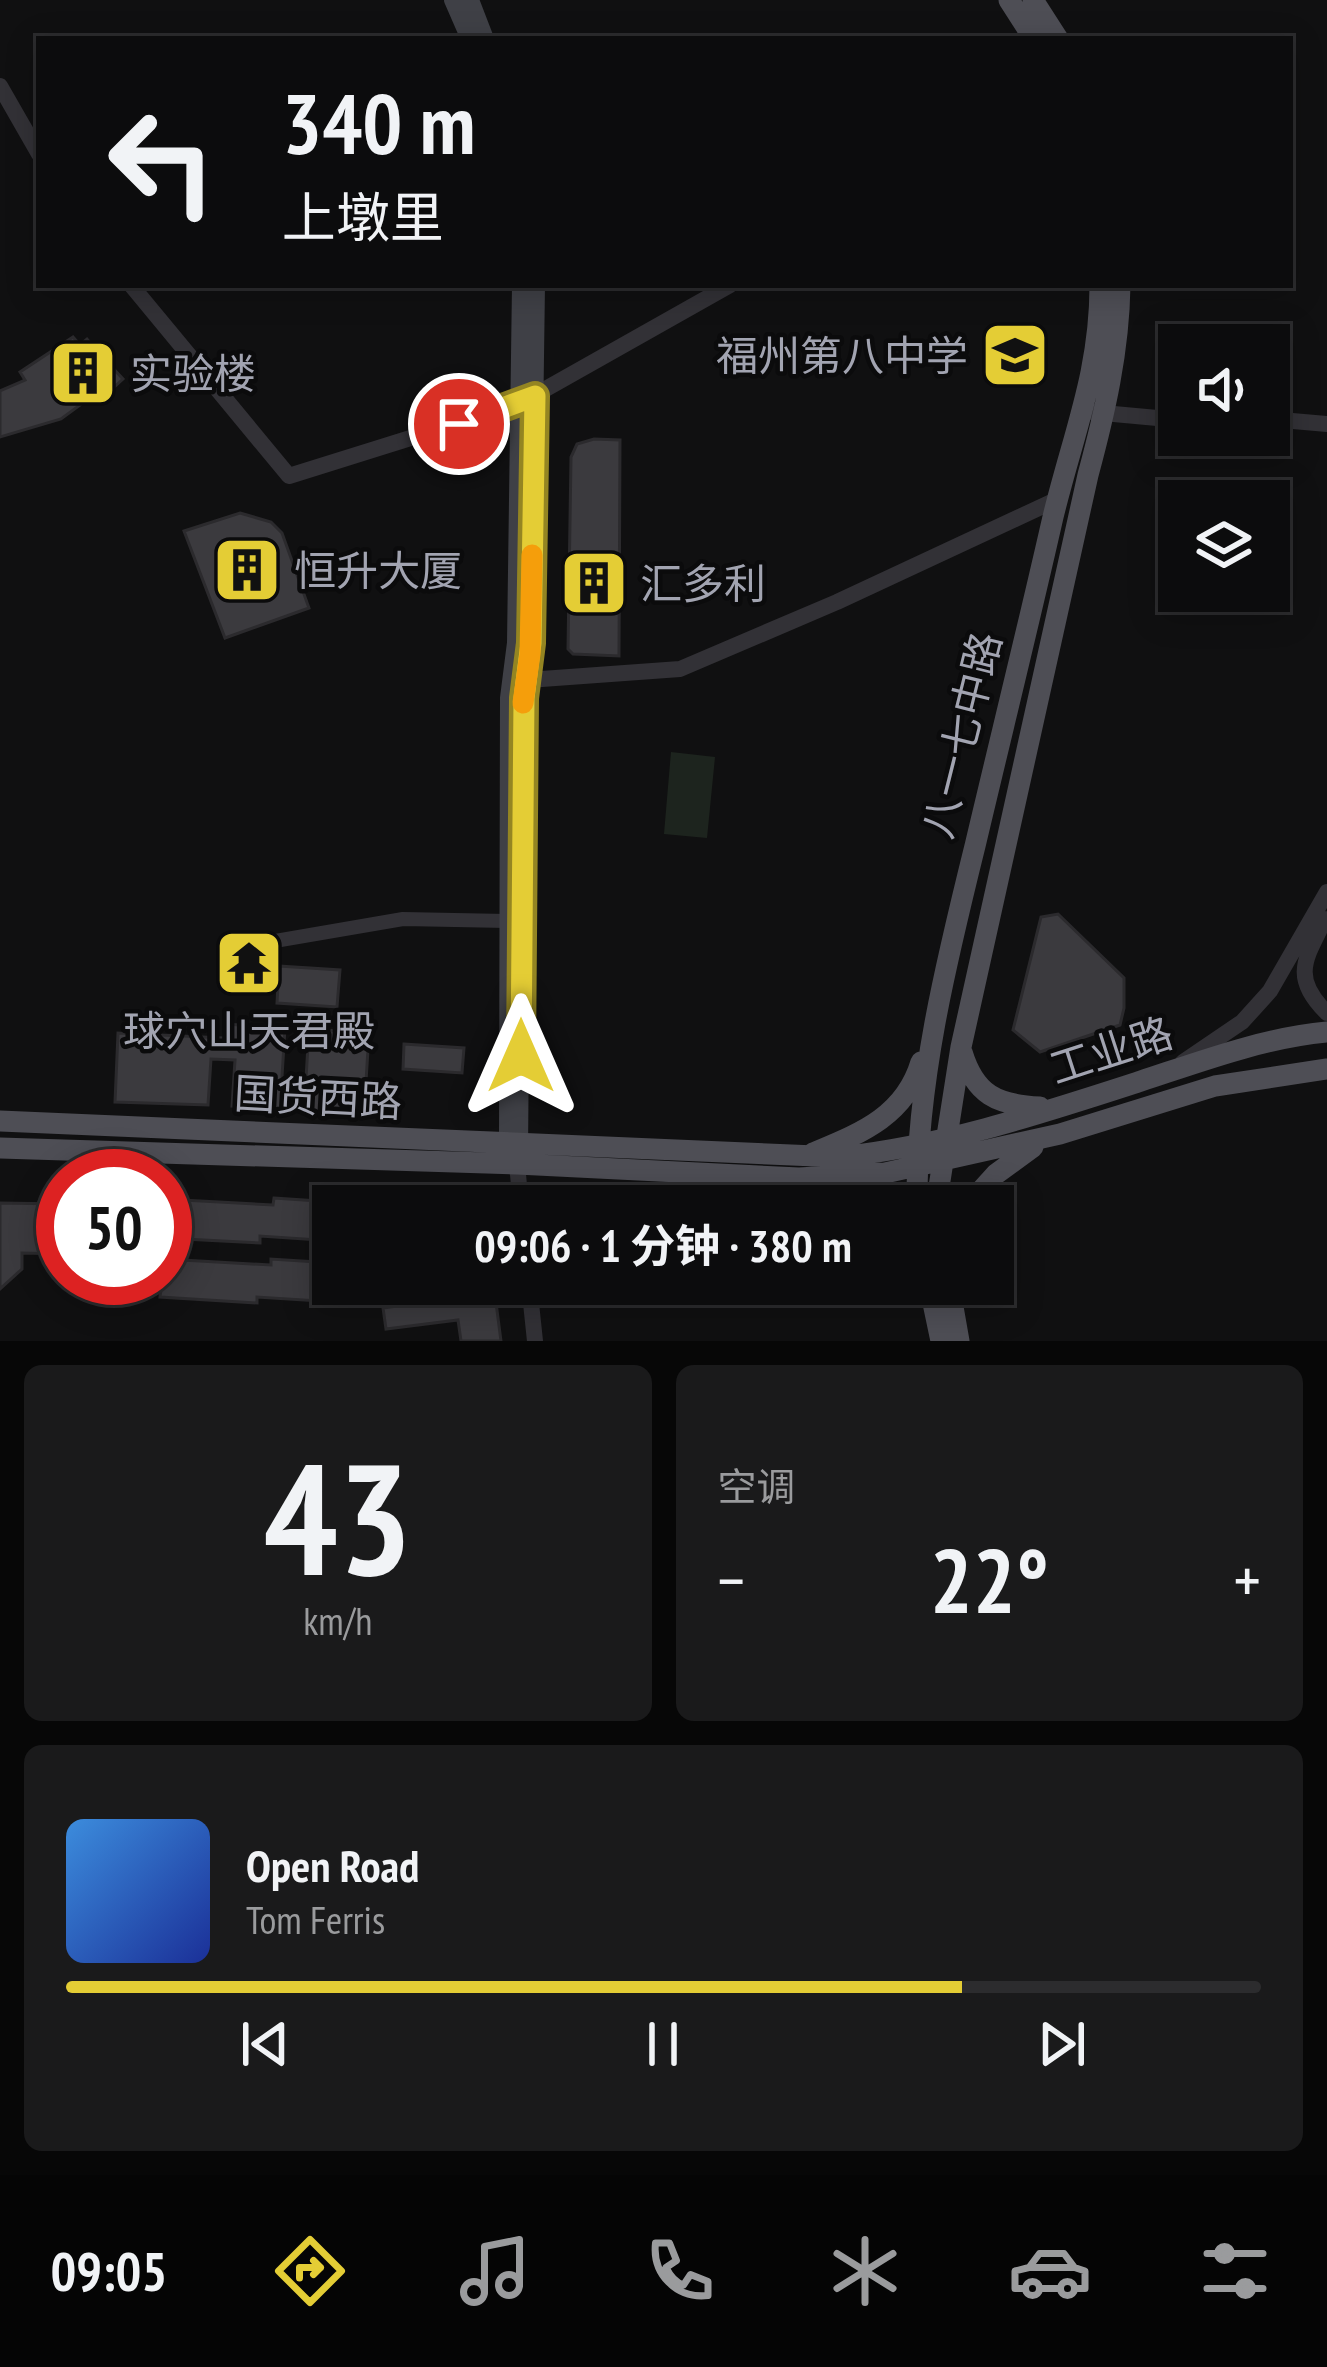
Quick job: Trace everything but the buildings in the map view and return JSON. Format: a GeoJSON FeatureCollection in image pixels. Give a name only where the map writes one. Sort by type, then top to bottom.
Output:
{"type":"FeatureCollection","features":[{"type":"Feature","properties":{"kind":"main road"},"geometry":{"type":"LineString","coordinates":[[453,0],[469,36]]}},
{"type":"Feature","properties":{"kind":"main road"},"geometry":{"type":"LineString","coordinates":[[470,0],[484,36]]}},
{"type":"Feature","properties":{"kind":"main road"},"geometry":{"type":"LineString","coordinates":[[1009,0],[1032,36]]}},
{"type":"Feature","properties":{"kind":"main road"},"geometry":{"type":"LineString","coordinates":[[1034,0],[1056,36]]}},
{"type":"Feature","properties":{"kind":"main road"},"geometry":{"type":"LineString","coordinates":[[515,1151],[507,921],[517,681],[531,643],[521,288]]}},
{"type":"Feature","properties":{"kind":"main road"},"geometry":{"type":"LineString","coordinates":[[527,400],[536,288]]}},
{"type":"Feature","properties":{"kind":"main road","name":"八一七中路"},"geometry":{"type":"LineString","coordinates":[[944,1139],[1096,407],[1100,288]]}},
{"type":"Feature","properties":{"kind":"main road","name":"八一七中路"},"geometry":{"type":"LineString","coordinates":[[921,1185],[932,1047],[946,962],[1058,499],[1117,351],[1120,288]]}},
{"type":"Feature","properties":{"kind":"main road"},"geometry":{"type":"LineString","coordinates":[[515,1151],[517,681]]}},
{"type":"Feature","properties":{"kind":"main road","name":"工业路"},"geometry":{"type":"LineString","coordinates":[[926,1158],[944,1139],[1058,1108],[1248,1046],[1327,1032]]}},
{"type":"Feature","properties":{"kind":"main road"},"geometry":{"type":"LineString","coordinates":[[830,1185],[802,1167],[860,1134],[902,1102],[932,1047]]}},
{"type":"Feature","properties":{"kind":"main road"},"geometry":{"type":"LineString","coordinates":[[961,1047],[969,1072],[985,1095],[1013,1106],[1058,1108]]}},
{"type":"Feature","properties":{"kind":"main road","name":"工业路"},"geometry":{"type":"LineString","coordinates":[[926,1158],[1060,1134],[1214,1086],[1327,1069]]}},
{"type":"Feature","properties":{"kind":"main road","name":"国货西路"},"geometry":{"type":"LineString","coordinates":[[0,1121],[802,1167],[839,1157],[926,1158]]}},
{"type":"Feature","properties":{"kind":"main road"},"geometry":{"type":"LineString","coordinates":[[986,1185],[1035,1145],[1060,1134]]}},
{"type":"Feature","properties":{"kind":"main road","name":"国货西路"},"geometry":{"type":"LineString","coordinates":[[0,1148],[515,1151]]}},
{"type":"Feature","properties":{"kind":"main road","name":"八一七中路"},"geometry":{"type":"LineString","coordinates":[[926,1158],[931,1185]]}},
{"type":"Feature","properties":{"kind":"main road"},"geometry":{"type":"LineString","coordinates":[[933,1305],[941,1341]]}},
{"type":"Feature","properties":{"kind":"street"},"geometry":{"type":"LineString","coordinates":[[0,86],[36,149]]}},
{"type":"Feature","properties":{"kind":"street"},"geometry":{"type":"LineString","coordinates":[[133,288],[289,476],[527,400],[725,288]]}},
{"type":"Feature","properties":{"kind":"street"},"geometry":{"type":"LineString","coordinates":[[1096,407],[1158,409]]}},
{"type":"Feature","properties":{"kind":"street"},"geometry":{"type":"LineString","coordinates":[[1096,407],[1158,417]]}},
{"type":"Feature","properties":{"kind":"street"},"geometry":{"type":"LineString","coordinates":[[1290,422],[1327,428]]}},
{"type":"Feature","properties":{"kind":"street"},"geometry":{"type":"LineString","coordinates":[[1290,428],[1327,428]]}},
{"type":"Feature","properties":{"kind":"street"},"geometry":{"type":"LineString","coordinates":[[517,681],[680,669],[1058,499]]}},
{"type":"Feature","properties":{"kind":"street"},"geometry":{"type":"LineString","coordinates":[[1169,1072],[1242,1022],[1270,991],[1327,892]]}},
{"type":"Feature","properties":{"kind":"street"},"geometry":{"type":"LineString","coordinates":[[1327,914],[1302,966],[1310,996],[1327,1012]]}},
{"type":"Feature","properties":{"kind":"street"},"geometry":{"type":"LineString","coordinates":[[236,948],[403,919],[507,921]]}},
{"type":"Feature","properties":{"kind":"street"},"geometry":{"type":"LineString","coordinates":[[515,1151],[519,1185]]}},
{"type":"Feature","properties":{"kind":"street"},"geometry":{"type":"LineString","coordinates":[[531,1305],[535,1341]]}},
{"type":"Feature","properties":{"kind":"shaded area"},"geometry":{"type":"Polygon","coordinates":[[[671,752],[715,757],[707,838],[664,834],[671,752]]]}},
{"type":"Feature","properties":{"kind":"slow traffic"},"geometry":{"type":"LineString","coordinates":[[523,703],[530,654],[532,555]]}},
{"type":"Feature","properties":{"kind":"place","name":"福州第八中学"},"geometry":{"type":"Point","coordinates":[1015,355]}},
{"type":"Feature","properties":{"kind":"place","name":"实验楼"},"geometry":{"type":"Point","coordinates":[83,373]}},
{"type":"Feature","properties":{"kind":"place","name":"恒升大厦"},"geometry":{"type":"Point","coordinates":[247,570]}},
{"type":"Feature","properties":{"kind":"place","name":"汇多利"},"geometry":{"type":"Point","coordinates":[594,583]}},
{"type":"Feature","properties":{"kind":"place","name":"球穴山天君殿"},"geometry":{"type":"Point","coordinates":[249,963]}},
{"type":"Feature","properties":{"kind":"route"},"geometry":{"type":"LineString","coordinates":[[459,424],[535,396],[531,643],[524,698],[521,1056]]}}]}
